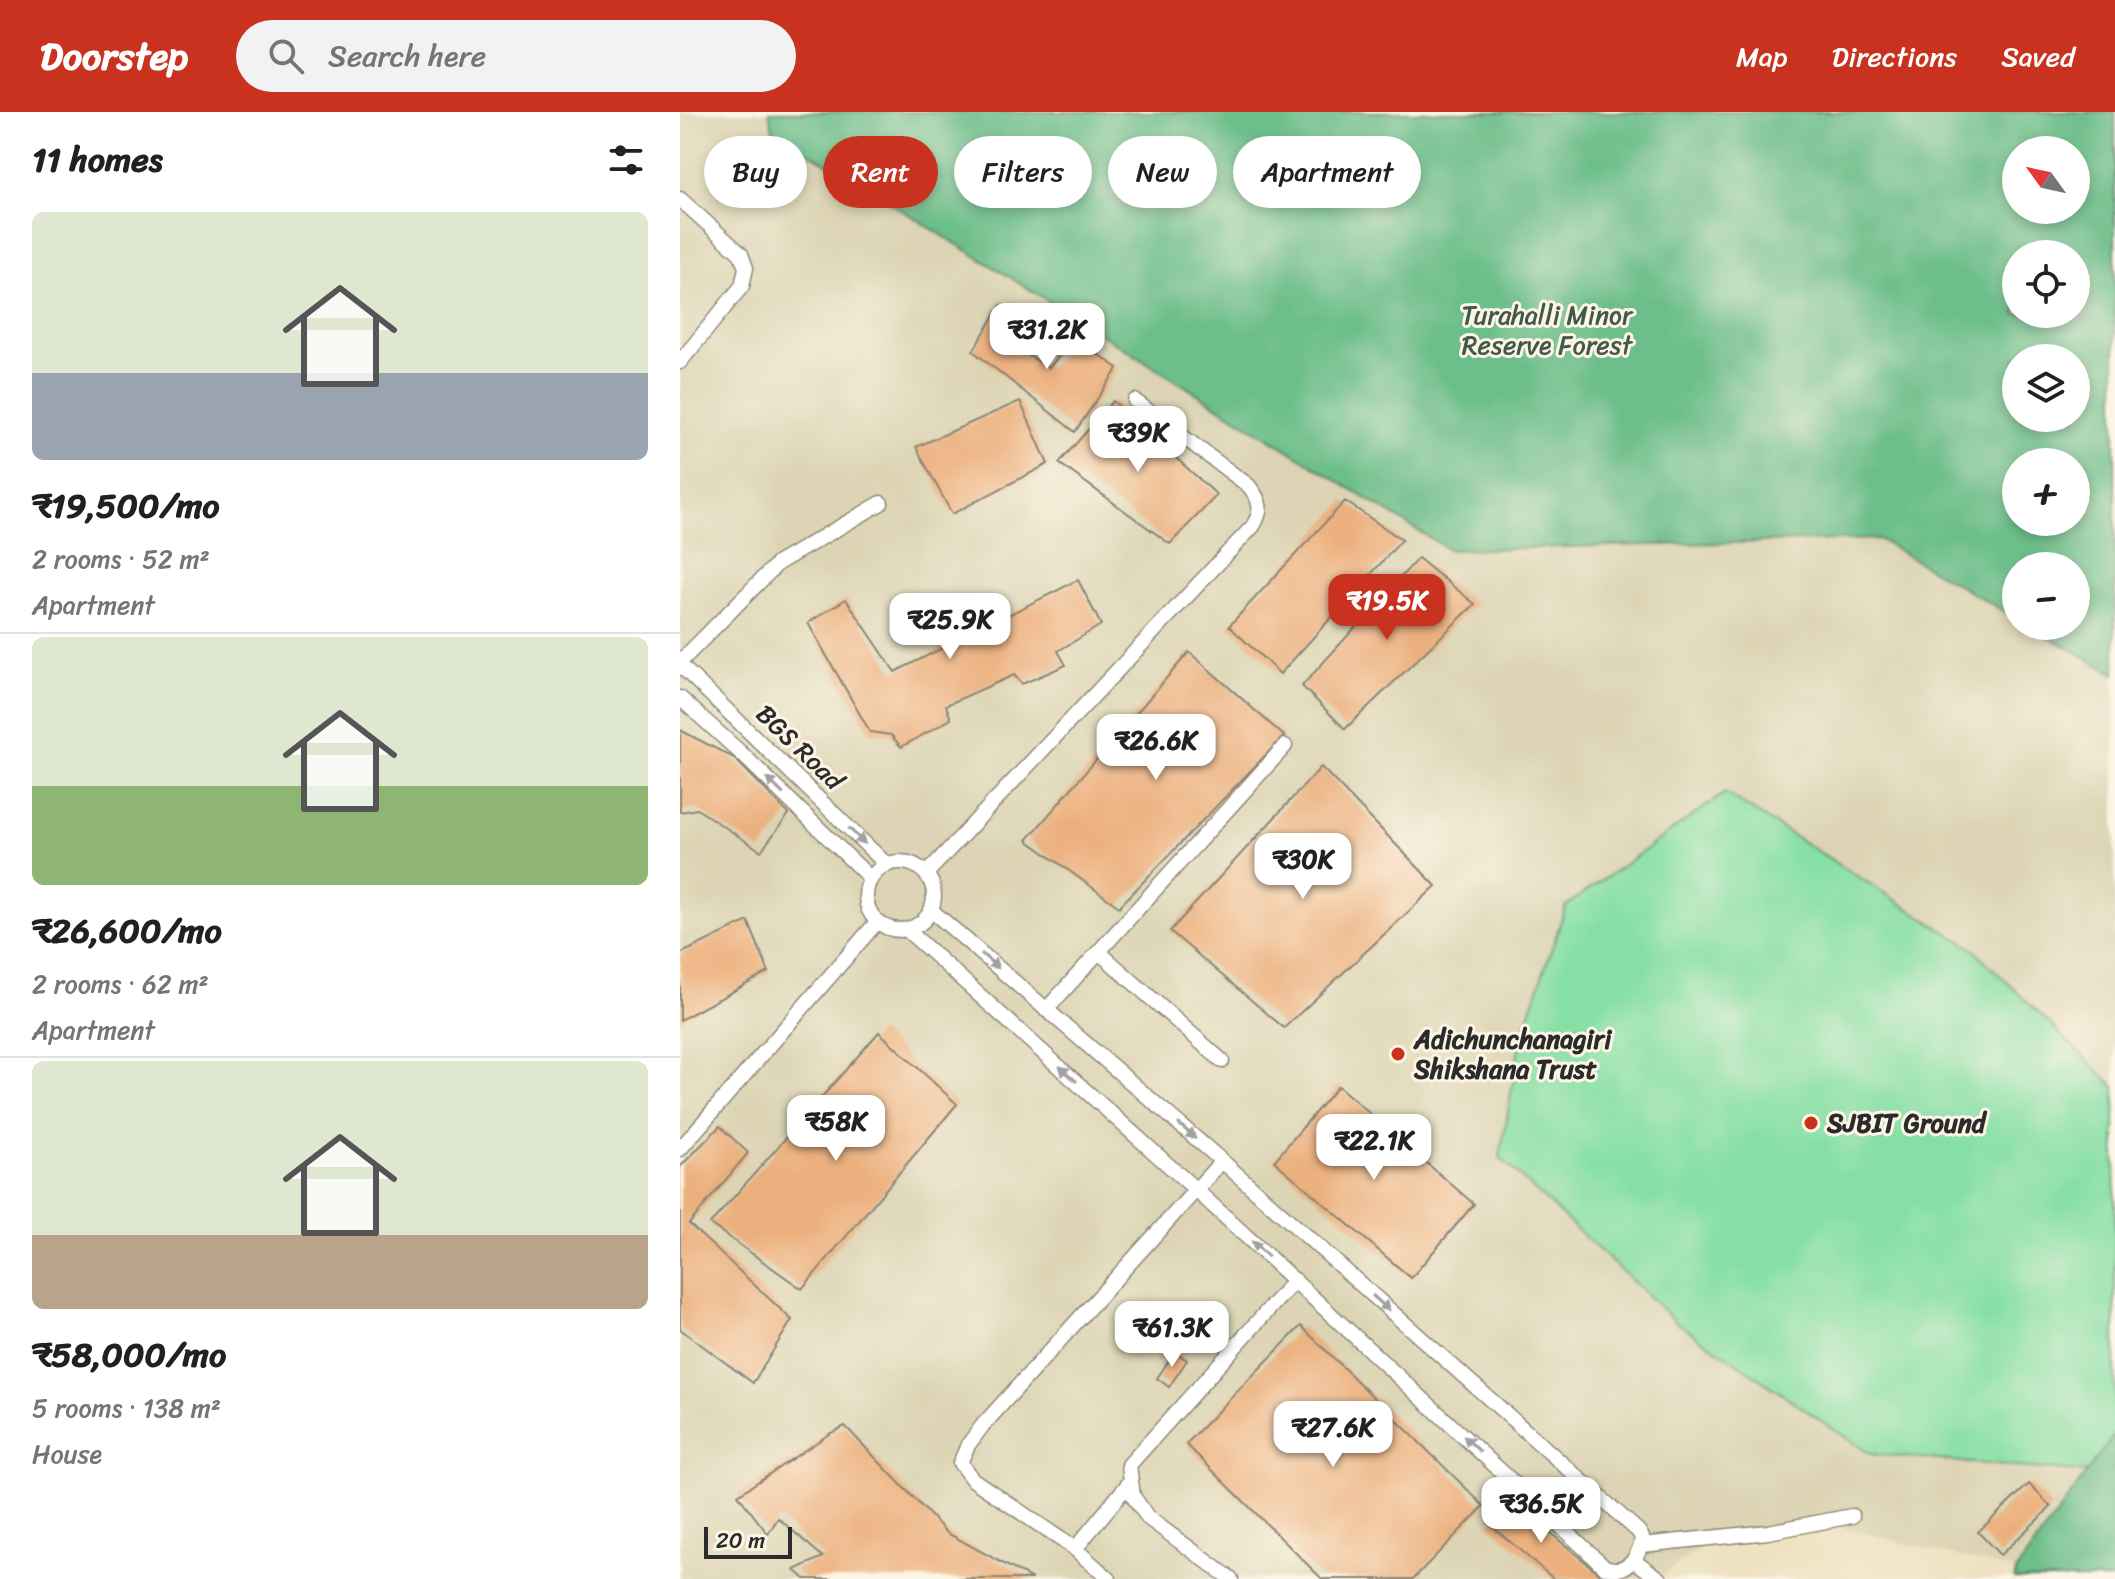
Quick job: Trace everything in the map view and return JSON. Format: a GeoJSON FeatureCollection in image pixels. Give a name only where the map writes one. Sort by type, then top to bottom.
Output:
{"type":"FeatureCollection","features":[{"type":"Feature","properties":{"kind":"lane"},"geometry":{"type":"LineString","coordinates":[[680,199],[741,254],[746,268],[742,286],[680,362]]}},
{"type":"Feature","properties":{"kind":"lane"},"geometry":{"type":"LineString","coordinates":[[926,874],[1253,526],[1259,515],[1260,500],[1249,486],[1135,401]]}},
{"type":"Feature","properties":{"kind":"lane"},"geometry":{"type":"LineString","coordinates":[[680,664],[778,563],[881,503]]}},
{"type":"Feature","properties":{"kind":"lane","name":"BGS Road"},"geometry":{"type":"LineString","coordinates":[[680,664],[887,865]]}},
{"type":"Feature","properties":{"kind":"lane","name":"BGS Road"},"geometry":{"type":"LineString","coordinates":[[680,698],[871,879]]}},
{"type":"Feature","properties":{"kind":"lane"},"geometry":{"type":"LineString","coordinates":[[1046,1010],[1285,746]]}},
{"type":"Feature","properties":{"kind":"lane"},"geometry":{"type":"LineString","coordinates":[[909,863],[926,874],[933,891],[931,910],[917,925],[907,930],[897,931],[877,922],[866,902],[866,890],[871,879],[887,865],[909,863]]}},
{"type":"Feature","properties":{"kind":"lane"},"geometry":{"type":"LineString","coordinates":[[907,930],[1295,1280],[1605,1567],[1623,1567],[1635,1561],[1642,1545],[1638,1531],[1222,1161],[931,910]]}},
{"type":"Feature","properties":{"kind":"lane"},"geometry":{"type":"LineString","coordinates":[[680,1149],[877,922]]}},
{"type":"Feature","properties":{"kind":"lane"},"geometry":{"type":"LineString","coordinates":[[1099,952],[1222,1061]]}},
{"type":"Feature","properties":{"kind":"lane"},"geometry":{"type":"LineString","coordinates":[[1109,1579],[1075,1549],[972,1479],[960,1463],[968,1445],[983,1425],[1222,1161]]}},
{"type":"Feature","properties":{"kind":"lane"},"geometry":{"type":"LineString","coordinates":[[1231,1579],[1148,1518],[1133,1496],[1129,1465],[1295,1280]]}},
{"type":"Feature","properties":{"kind":"lane"},"geometry":{"type":"LineString","coordinates":[[1075,1549],[1130,1482]]}},
{"type":"Feature","properties":{"kind":"lane"},"geometry":{"type":"LineString","coordinates":[[1642,1545],[1768,1532],[1852,1516]]}},
{"type":"Feature","properties":{"kind":"lane"},"geometry":{"type":"LineString","coordinates":[[1635,1561],[1660,1579]]}},
{"type":"Feature","properties":{"kind":"shaded area","name":"Adichunchanagiri Shikshana Trust"},"geometry":{"type":"Polygon","coordinates":[[[680,112],[769,112],[774,130],[784,136],[704,136],[704,208],[807,208],[807,151],[823,160],[823,208],[899,208],[1449,550],[1878,539],[2002,610],[2002,640],[2055,640],[2115,674],[2115,1433],[2016,1571],[1816,1521],[1712,1540],[1657,1579],[680,1579],[680,112]]]}},
{"type":"Feature","properties":{"kind":"green space","name":"Turahalli Minor Reserve Forest"},"geometry":{"type":"Polygon","coordinates":[[[769,112],[2115,112],[2115,674],[2055,640],[2090,640],[2090,552],[2002,552],[2002,610],[1878,539],[1449,550],[899,208],[938,208],[938,136],[823,136],[823,161],[807,151],[807,136],[783,136],[773,130],[769,112]]]}},
{"type":"Feature","properties":{"kind":"green space","name":"SJBIT Ground"},"geometry":{"type":"Polygon","coordinates":[[[1725,793],[1972,948],[2115,1087],[2115,1438],[2089,1473],[1870,1454],[1675,1321],[1500,1158],[1520,1042],[1566,906],[1725,793]]]}},
{"type":"Feature","properties":{"kind":"green space"},"geometry":{"type":"Polygon","coordinates":[[[2115,1433],[2115,1579],[2014,1579],[2016,1571],[2115,1433]]]}},
{"type":"Feature","properties":{"kind":"building"},"geometry":{"type":"Polygon","coordinates":[[[1001,305],[1027,335],[1023,352],[1049,368],[1074,338],[1118,368],[1075,432],[973,351],[1001,305]]]}},
{"type":"Feature","properties":{"kind":"building"},"geometry":{"type":"Polygon","coordinates":[[[1020,401],[1048,464],[952,514],[916,447],[1020,401]]]}},
{"type":"Feature","properties":{"kind":"building"},"geometry":{"type":"Polygon","coordinates":[[[1113,401],[1217,495],[1170,544],[1059,463],[1113,401]]]}},
{"type":"Feature","properties":{"kind":"building"},"geometry":{"type":"Polygon","coordinates":[[[1345,501],[1402,540],[1280,674],[1229,626],[1345,501]]]}},
{"type":"Feature","properties":{"kind":"building"},"geometry":{"type":"Polygon","coordinates":[[[1418,558],[1475,604],[1345,729],[1302,686],[1418,558]]]}},
{"type":"Feature","properties":{"kind":"building"},"geometry":{"type":"Polygon","coordinates":[[[1078,580],[1101,625],[1058,651],[1066,665],[1022,684],[1014,675],[946,705],[951,719],[901,747],[891,735],[870,732],[808,623],[846,599],[895,672],[1078,580]]]}},
{"type":"Feature","properties":{"kind":"building"},"geometry":{"type":"Polygon","coordinates":[[[1189,652],[1284,736],[1119,907],[1027,840],[1189,652]]]}},
{"type":"Feature","properties":{"kind":"building"},"geometry":{"type":"Polygon","coordinates":[[[680,730],[734,758],[789,814],[761,851],[697,809],[680,812],[680,730]]]}},
{"type":"Feature","properties":{"kind":"building"},"geometry":{"type":"Polygon","coordinates":[[[1321,767],[1436,886],[1284,1028],[1170,931],[1321,767]]]}},
{"type":"Feature","properties":{"kind":"building"},"geometry":{"type":"Polygon","coordinates":[[[748,921],[769,972],[680,1020],[680,954],[748,921]]]}},
{"type":"Feature","properties":{"kind":"building"},"geometry":{"type":"Polygon","coordinates":[[[879,1032],[957,1104],[802,1289],[710,1224],[879,1032]]]}},
{"type":"Feature","properties":{"kind":"building"},"geometry":{"type":"Polygon","coordinates":[[[1338,1086],[1474,1204],[1411,1278],[1274,1161],[1338,1086]]]}},
{"type":"Feature","properties":{"kind":"building"},"geometry":{"type":"Polygon","coordinates":[[[720,1126],[748,1153],[689,1224],[792,1320],[753,1383],[680,1329],[680,1167],[720,1126]]]}},
{"type":"Feature","properties":{"kind":"building"},"geometry":{"type":"Polygon","coordinates":[[[1301,1326],[1484,1506],[1413,1579],[1322,1579],[1186,1444],[1301,1326]]]}},
{"type":"Feature","properties":{"kind":"building"},"geometry":{"type":"Polygon","coordinates":[[[1175,1352],[1187,1360],[1169,1387],[1157,1378],[1175,1352]]]}},
{"type":"Feature","properties":{"kind":"building"},"geometry":{"type":"Polygon","coordinates":[[[845,1426],[947,1533],[1032,1579],[805,1579],[795,1570],[823,1557],[778,1518],[768,1534],[738,1495],[845,1426]]]}},
{"type":"Feature","properties":{"kind":"building"},"geometry":{"type":"Polygon","coordinates":[[[2029,1484],[2051,1507],[2000,1555],[1978,1532],[2029,1484]]]}},
{"type":"Feature","properties":{"kind":"building"},"geometry":{"type":"Polygon","coordinates":[[[1510,1499],[1602,1576],[1600,1579],[1554,1579],[1489,1524],[1510,1499]]]}},
{"type":"Feature","properties":{"kind":"place","name":"Adichunchanagiri Shikshana Trust"},"geometry":{"type":"Point","coordinates":[1398,1054]}},
{"type":"Feature","properties":{"kind":"place","name":"SJBIT Ground"},"geometry":{"type":"Point","coordinates":[1811,1123]}}]}
